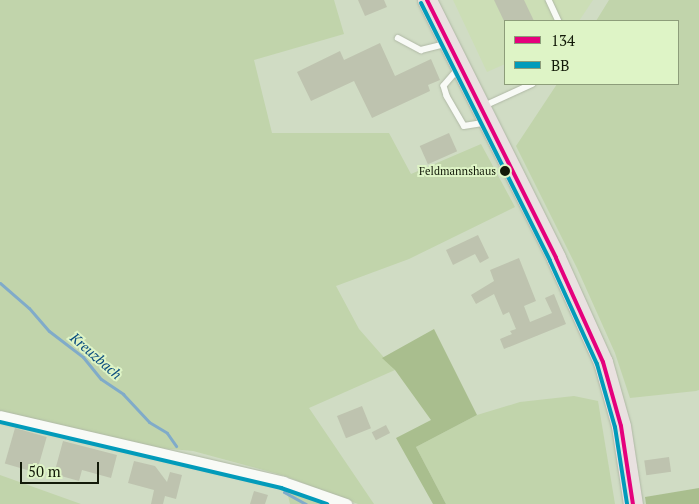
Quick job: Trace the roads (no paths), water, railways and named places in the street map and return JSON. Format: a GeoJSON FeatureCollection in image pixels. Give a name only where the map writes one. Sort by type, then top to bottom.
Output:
{"type":"FeatureCollection","features":[{"type":"Feature","properties":{"kind":"main road"},"geometry":{"type":"LineString","coordinates":[[427,0],[486,113],[604,362],[621,426],[632,504]]}},
{"type":"Feature","properties":{"kind":"street"},"geometry":{"type":"LineString","coordinates":[[0,416],[283,482],[346,504]]}},
{"type":"Feature","properties":{"kind":"lane"},"geometry":{"type":"LineString","coordinates":[[549,0],[559,20]]}},
{"type":"Feature","properties":{"kind":"lane"},"geometry":{"type":"LineString","coordinates":[[398,38],[421,50],[449,42]]}},
{"type":"Feature","properties":{"kind":"lane"},"geometry":{"type":"LineString","coordinates":[[461,66],[444,86],[447,96],[464,126],[479,126],[486,113],[530,85]]}},
{"type":"Feature","properties":{"kind":"waterway","name":"Kreuzbach"},"geometry":{"type":"LineString","coordinates":[[0,283],[29,308],[49,331],[83,357],[101,379],[123,394],[149,422],[167,433],[176,446]]}},
{"type":"Feature","properties":{"kind":"waterway","name":"Kreuzbach"},"geometry":{"type":"LineString","coordinates":[[284,492],[306,504]]}},
{"type":"Feature","properties":{"kind":"place","name":"Feldmannshaus"},"geometry":{"type":"Point","coordinates":[505,171]}}]}
